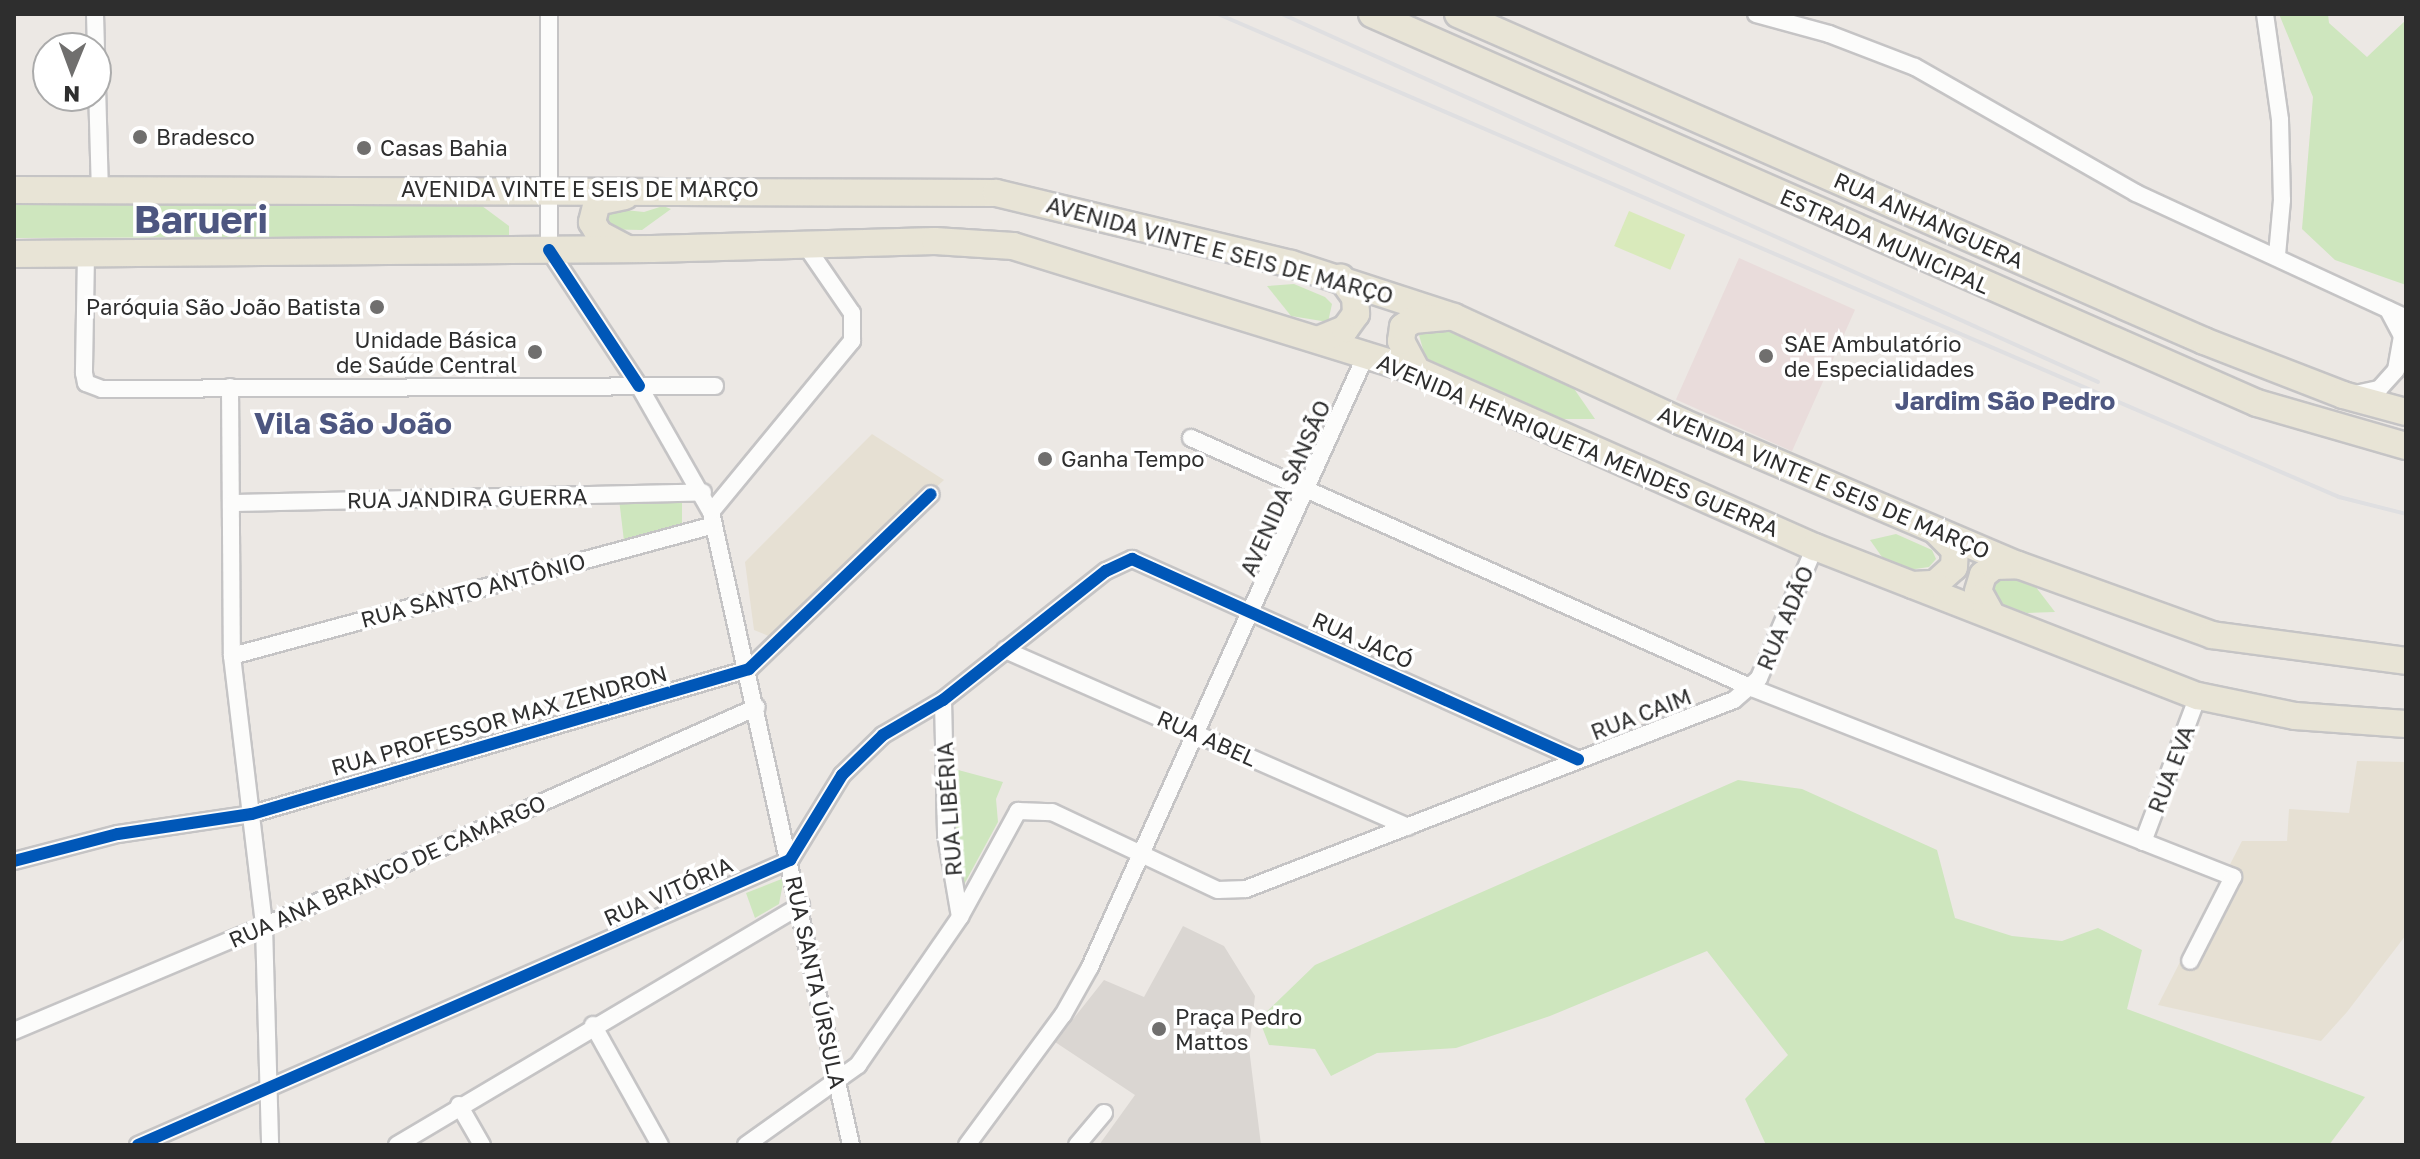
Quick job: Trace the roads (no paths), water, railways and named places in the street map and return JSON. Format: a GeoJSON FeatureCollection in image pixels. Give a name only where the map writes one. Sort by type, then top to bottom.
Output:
{"type":"FeatureCollection","features":[{"type":"Feature","properties":{"kind":"main road","name":"ESTRADA MUNICIPAL"},"geometry":{"type":"LineString","coordinates":[[1372,14],[2257,403],[2406,446]]}},
{"type":"Feature","properties":{"kind":"main road","name":"RUA ANHANGUERA"},"geometry":{"type":"LineString","coordinates":[[1458,14],[2189,335],[2343,395],[2406,412]]}},
{"type":"Feature","properties":{"kind":"main road","name":"AVENIDA VINTE E SEIS DE MARÇO"},"geometry":{"type":"LineString","coordinates":[[14,190],[655,189],[996,193],[1341,278],[1454,317],[1657,411],[2018,565],[2231,640],[2406,661]]}},
{"type":"Feature","properties":{"kind":"main road"},"geometry":{"type":"LineString","coordinates":[[627,250],[595,230],[594,207],[603,200],[655,189]]}},
{"type":"Feature","properties":{"kind":"main road","name":"AVENIDA HENRIQUETA MENDES GUERRA"},"geometry":{"type":"LineString","coordinates":[[14,254],[627,250],[935,241],[1013,246],[1417,371],[1815,547],[2198,696],[2295,716],[2406,724]]}},
{"type":"Feature","properties":{"kind":"main road"},"geometry":{"type":"LineString","coordinates":[[1320,339],[1345,329],[1356,314],[1355,297],[1341,278]]}},
{"type":"Feature","properties":{"kind":"main road"},"geometry":{"type":"LineString","coordinates":[[1417,371],[1401,341],[1403,327],[1426,317],[1454,317]]}},
{"type":"Feature","properties":{"kind":"main road"},"geometry":{"type":"LineString","coordinates":[[1909,585],[1935,584],[1954,567],[1955,550],[1934,528]]}},
{"type":"Feature","properties":{"kind":"main road"},"geometry":{"type":"LineString","coordinates":[[1991,614],[1978,591],[1983,575],[1994,566],[2018,565]]}},
{"type":"Feature","properties":{"kind":"street"},"geometry":{"type":"LineString","coordinates":[[95,14],[100,190]]}},
{"type":"Feature","properties":{"kind":"street"},"geometry":{"type":"LineString","coordinates":[[1756,14],[1829,34],[1915,67],[2136,193],[2277,255],[2406,318]]}},
{"type":"Feature","properties":{"kind":"street"},"geometry":{"type":"LineString","coordinates":[[2265,14],[2280,120],[2282,200],[2277,255]]}},
{"type":"Feature","properties":{"kind":"street"},"geometry":{"type":"LineString","coordinates":[[549,250],[550,18]]}},
{"type":"Feature","properties":{"kind":"street"},"geometry":{"type":"LineString","coordinates":[[713,518],[852,341],[852,313],[806,246]]}},
{"type":"Feature","properties":{"kind":"street","name":"RUA SANTA ÚRSULA"},"geometry":{"type":"LineString","coordinates":[[549,250],[639,386],[703,492],[713,518],[801,905],[851,1145]]}},
{"type":"Feature","properties":{"kind":"street"},"geometry":{"type":"LineString","coordinates":[[86,254],[84,373],[86,383],[102,389],[715,386]]}},
{"type":"Feature","properties":{"kind":"street"},"geometry":{"type":"LineString","coordinates":[[2343,395],[2379,389],[2396,370],[2402,336],[2388,310]]}},
{"type":"Feature","properties":{"kind":"street","name":"AVENIDA SANSÃO"},"geometry":{"type":"LineString","coordinates":[[967,1145],[1079,988],[1366,355]]}},
{"type":"Feature","properties":{"kind":"street"},"geometry":{"type":"LineString","coordinates":[[230,387],[232,656],[264,926],[265,1087],[270,1145]]}},
{"type":"Feature","properties":{"kind":"street"},"geometry":{"type":"LineString","coordinates":[[1191,438],[1307,486],[1752,688],[2233,877],[2190,961]]}},
{"type":"Feature","properties":{"kind":"street","name":"RUA JANDIRA GUERRA"},"geometry":{"type":"LineString","coordinates":[[232,503],[703,492]]}},
{"type":"Feature","properties":{"kind":"street","name":"RUA PROFESSOR MAX ZENDRON"},"geometry":{"type":"LineString","coordinates":[[14,861],[118,834],[252,814],[749,669],[931,494]]}},
{"type":"Feature","properties":{"kind":"street","name":"RUA SANTO ANTÔNIO"},"geometry":{"type":"LineString","coordinates":[[232,656],[713,518]]}},
{"type":"Feature","properties":{"kind":"street","name":"RUA ADÃO"},"geometry":{"type":"LineString","coordinates":[[1752,688],[1815,547]]}},
{"type":"Feature","properties":{"kind":"street","name":"RUA JACÓ"},"geometry":{"type":"LineString","coordinates":[[1005,650],[1106,571],[1132,559],[1578,759]]}},
{"type":"Feature","properties":{"kind":"street"},"geometry":{"type":"LineString","coordinates":[[790,860],[842,775],[863,753],[883,735],[943,700],[1005,650]]}},
{"type":"Feature","properties":{"kind":"street","name":"RUA ABEL"},"geometry":{"type":"LineString","coordinates":[[1005,650],[1408,827]]}},
{"type":"Feature","properties":{"kind":"street","name":"RUA CAIM"},"geometry":{"type":"LineString","coordinates":[[960,917],[1018,811],[1040,810],[1218,890],[1238,891],[1408,827],[1752,688]]}},
{"type":"Feature","properties":{"kind":"street","name":"RUA EVA"},"geometry":{"type":"LineString","coordinates":[[2143,842],[2198,696]]}},
{"type":"Feature","properties":{"kind":"street","name":"RUA LIBÉRIA"},"geometry":{"type":"LineString","coordinates":[[943,700],[946,835],[960,917]]}},
{"type":"Feature","properties":{"kind":"street","name":"RUA ANA BRANCO DE CAMARGO"},"geometry":{"type":"LineString","coordinates":[[14,1031],[264,926],[757,707]]}},
{"type":"Feature","properties":{"kind":"street","name":"RUA VITÓRIA"},"geometry":{"type":"LineString","coordinates":[[138,1145],[790,860]]}},
{"type":"Feature","properties":{"kind":"street"},"geometry":{"type":"LineString","coordinates":[[397,1145],[593,1025],[801,905]]}},
{"type":"Feature","properties":{"kind":"street"},"geometry":{"type":"LineString","coordinates":[[746,1145],[837,1083],[863,1058],[960,917]]}},
{"type":"Feature","properties":{"kind":"street"},"geometry":{"type":"LineString","coordinates":[[593,1025],[660,1145]]}},
{"type":"Feature","properties":{"kind":"street"},"geometry":{"type":"LineString","coordinates":[[459,1105],[482,1145]]}},
{"type":"Feature","properties":{"kind":"street"},"geometry":{"type":"LineString","coordinates":[[1077,1145],[1104,1113]]}},
{"type":"Feature","properties":{"kind":"railway"},"geometry":{"type":"LineString","coordinates":[[1218,14],[2339,497],[2406,514]]}},
{"type":"Feature","properties":{"kind":"railway"},"geometry":{"type":"LineString","coordinates":[[1282,14],[2098,382]]}},
{"type":"Feature","properties":{"kind":"place","name":"Bradesco"},"geometry":{"type":"Point","coordinates":[140,137]}},
{"type":"Feature","properties":{"kind":"place","name":"Casas Bahia"},"geometry":{"type":"Point","coordinates":[364,148]}},
{"type":"Feature","properties":{"kind":"place","name":"Paróquia São João Batista"},"geometry":{"type":"Point","coordinates":[377,307]}},
{"type":"Feature","properties":{"kind":"place","name":"Unidade Básica de Saúde Central"},"geometry":{"type":"Point","coordinates":[535,352]}},
{"type":"Feature","properties":{"kind":"place","name":"SAE Ambulatório de Especialidades"},"geometry":{"type":"Point","coordinates":[1766,356]}},
{"type":"Feature","properties":{"kind":"place","name":"Ganha Tempo"},"geometry":{"type":"Point","coordinates":[1045,459]}},
{"type":"Feature","properties":{"kind":"place","name":"Praça Pedro Mattos"},"geometry":{"type":"Point","coordinates":[1159,1029]}},
{"type":"Feature","properties":{"kind":"district","name":"Barueri"},"geometry":{"type":"Point","coordinates":[201,219]}},
{"type":"Feature","properties":{"kind":"district","name":"Jardim São Pedro"},"geometry":{"type":"Point","coordinates":[2005,401]}},
{"type":"Feature","properties":{"kind":"district","name":"Vila São João"},"geometry":{"type":"Point","coordinates":[353,423]}}]}
